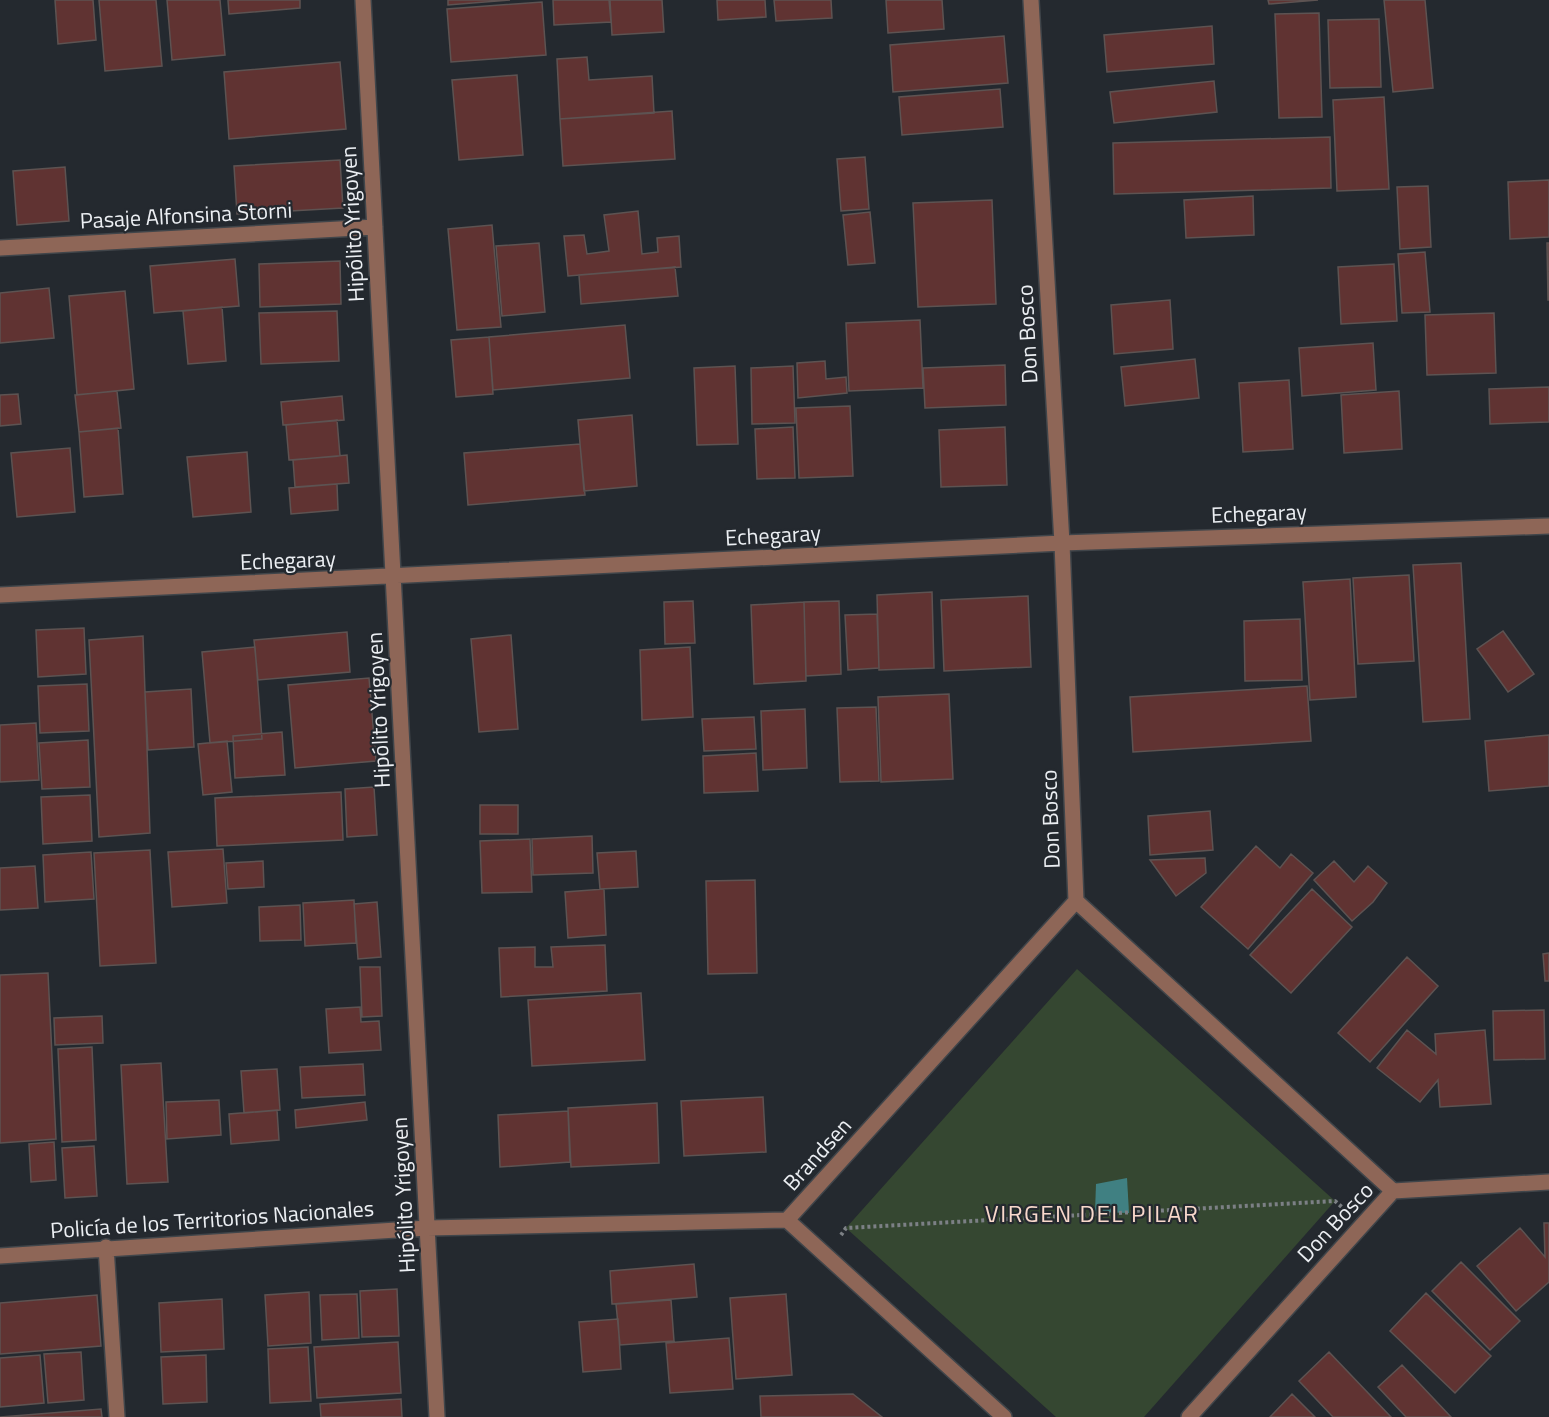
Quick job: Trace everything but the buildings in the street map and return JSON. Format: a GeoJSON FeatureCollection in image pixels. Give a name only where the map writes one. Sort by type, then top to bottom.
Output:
{"type":"FeatureCollection","features":[{"type":"Feature","properties":{"kind":"street","name":"Hipólito Yrigoyen"},"geometry":{"type":"LineString","coordinates":[[363,0],[437,1417]]}},
{"type":"Feature","properties":{"kind":"street","name":"Don Bosco"},"geometry":{"type":"LineString","coordinates":[[1031,0],[1062,543],[1076,901],[1394,1191],[1189,1417]]}},
{"type":"Feature","properties":{"kind":"street","name":"Pasaje Alfonsina Storni"},"geometry":{"type":"LineString","coordinates":[[0,248],[375,227]]}},
{"type":"Feature","properties":{"kind":"street","name":"Echegaray"},"geometry":{"type":"LineString","coordinates":[[0,595],[393,578],[1062,543],[1549,526]]}},
{"type":"Feature","properties":{"kind":"street","name":"Brandsen"},"geometry":{"type":"LineString","coordinates":[[1004,1417],[787,1220],[1076,901]]}},
{"type":"Feature","properties":{"kind":"street"},"geometry":{"type":"LineString","coordinates":[[1394,1191],[1549,1182]]}},
{"type":"Feature","properties":{"kind":"street","name":"Policía de los Territorios Nacionales"},"geometry":{"type":"LineString","coordinates":[[0,1256],[106,1247],[427,1228],[787,1220]]}},
{"type":"Feature","properties":{"kind":"street"},"geometry":{"type":"LineString","coordinates":[[106,1247],[117,1417]]}},
{"type":"Feature","properties":{"kind":"path"},"geometry":{"type":"LineString","coordinates":[[828,1255],[846,1228],[857,1227],[1335,1202],[1362,1224]]}},
{"type":"Feature","properties":{"kind":"green space"},"geometry":{"type":"Polygon","coordinates":[[[1077,969],[1335,1201],[1144,1417],[1056,1417],[846,1228],[1077,969]]]}},
{"type":"Feature","properties":{"kind":"water"},"geometry":{"type":"Polygon","coordinates":[[[1127,1178],[1129,1213],[1095,1212],[1096,1184],[1127,1178]]]}},
{"type":"Feature","properties":{"kind":"district","name":"VIRGEN DEL PILAR"},"geometry":{"type":"Point","coordinates":[1092,1213]}}]}
